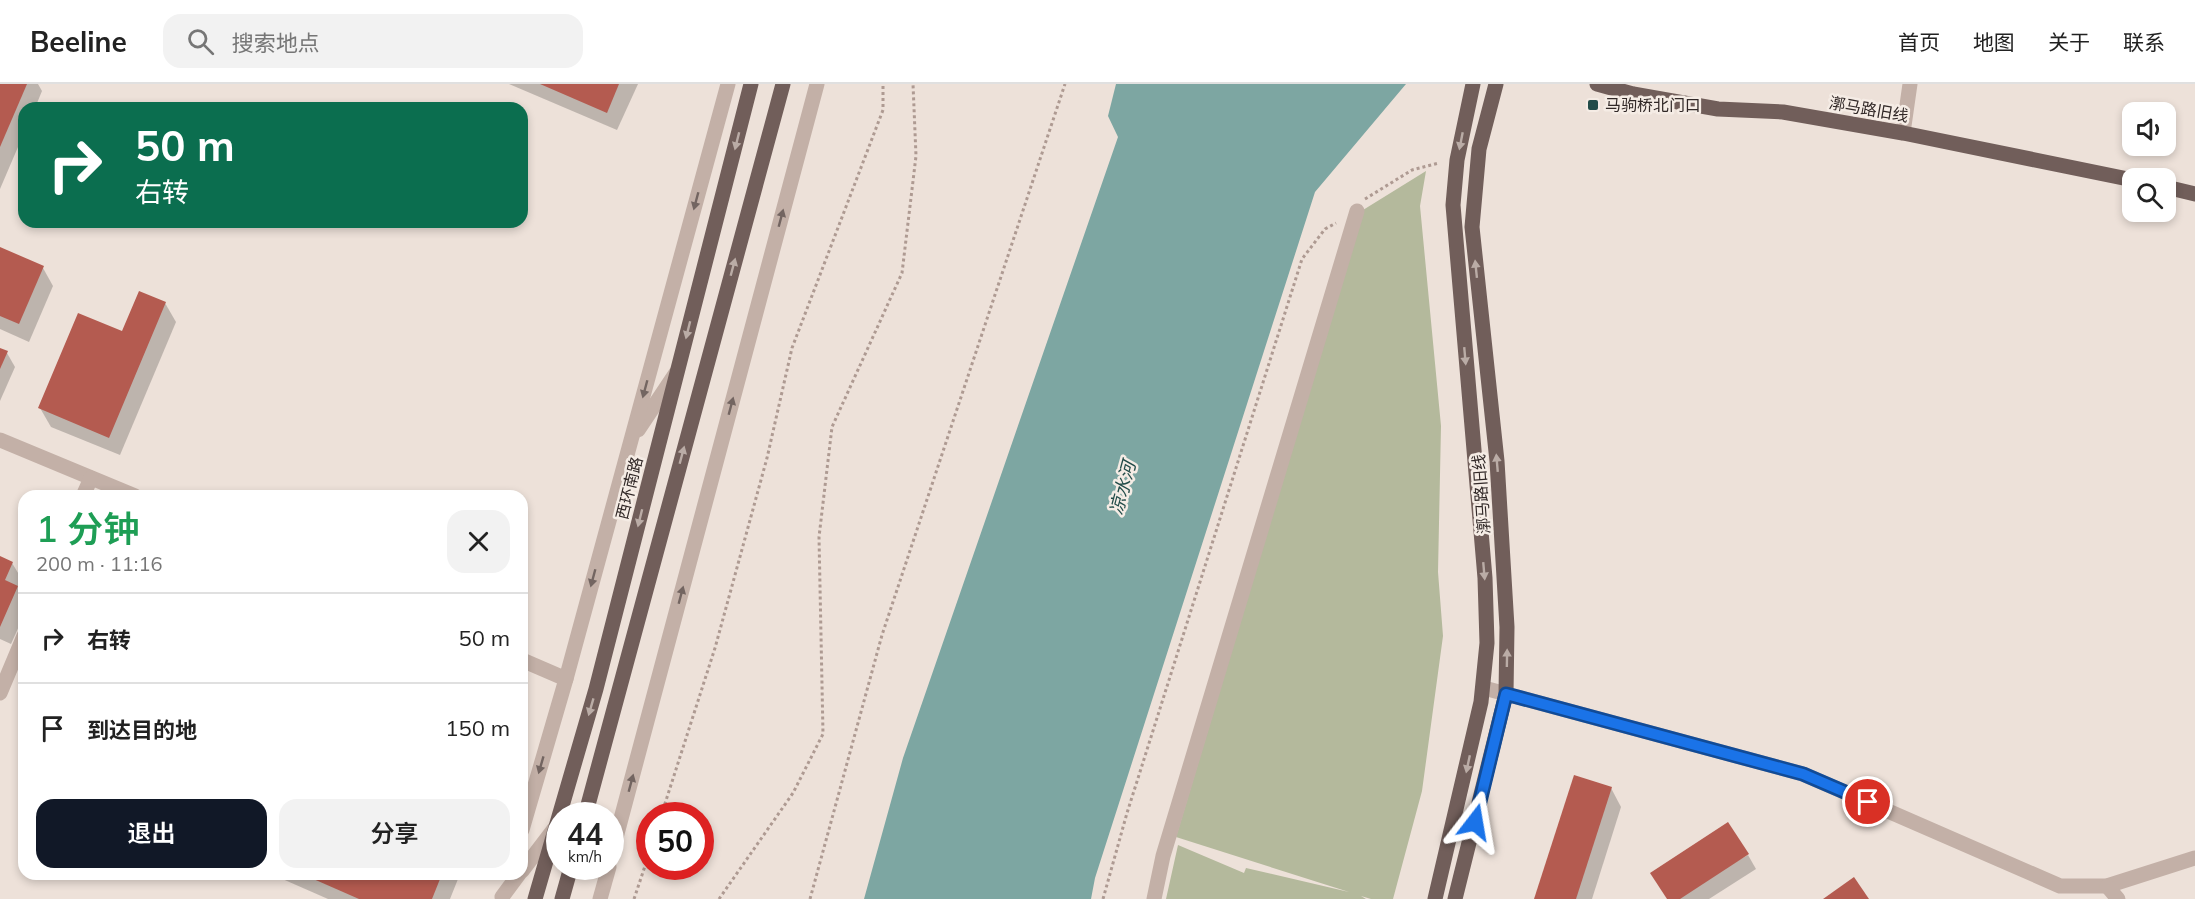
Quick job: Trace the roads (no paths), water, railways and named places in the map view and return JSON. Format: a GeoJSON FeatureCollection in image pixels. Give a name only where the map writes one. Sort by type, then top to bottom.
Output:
{"type":"FeatureCollection","features":[{"type":"Feature","properties":{"kind":"main road","name":"西环南路"},"geometry":{"type":"LineString","coordinates":[[563,802],[596,689],[751,84]]}},
{"type":"Feature","properties":{"kind":"main road"},"geometry":{"type":"LineString","coordinates":[[589,802],[783,84]]}},
{"type":"Feature","properties":{"kind":"main road","name":"漷马路旧线"},"geometry":{"type":"LineString","coordinates":[[1435,899],[1464,783],[1484,688],[1487,643],[1485,578],[1453,205],[1457,160],[1473,84]]}},
{"type":"Feature","properties":{"kind":"main road","name":"漷马路旧线"},"geometry":{"type":"LineString","coordinates":[[1455,899],[1506,694],[1507,627],[1497,461],[1472,227],[1479,149],[1496,84]]}},
{"type":"Feature","properties":{"kind":"main road","name":"漷马路旧线"},"geometry":{"type":"LineString","coordinates":[[1597,84],[1633,94],[1718,109],[1783,112],[1903,132],[2122,178]]}},
{"type":"Feature","properties":{"kind":"main road"},"geometry":{"type":"LineString","coordinates":[[2176,189],[2195,194]]}},
{"type":"Feature","properties":{"kind":"main road","name":"西环南路"},"geometry":{"type":"LineString","coordinates":[[535,899],[546,861]]}},
{"type":"Feature","properties":{"kind":"main road"},"geometry":{"type":"LineString","coordinates":[[562,899],[567,880]]}},
{"type":"Feature","properties":{"kind":"street"},"geometry":{"type":"LineString","coordinates":[[528,809],[566,679],[728,84]]}},
{"type":"Feature","properties":{"kind":"street"},"geometry":{"type":"LineString","coordinates":[[624,808],[817,84]]}},
{"type":"Feature","properties":{"kind":"street"},"geometry":{"type":"LineString","coordinates":[[1903,132],[1910,84]]}},
{"type":"Feature","properties":{"kind":"street"},"geometry":{"type":"LineString","coordinates":[[1154,899],[1163,856],[1356,211]]}},
{"type":"Feature","properties":{"kind":"street"},"geometry":{"type":"LineString","coordinates":[[631,440],[678,370]]}},
{"type":"Feature","properties":{"kind":"street"},"geometry":{"type":"LineString","coordinates":[[0,440],[120,490]]}},
{"type":"Feature","properties":{"kind":"street"},"geometry":{"type":"LineString","coordinates":[[86,490],[91,478]]}},
{"type":"Feature","properties":{"kind":"street"},"geometry":{"type":"LineString","coordinates":[[0,693],[18,650]]}},
{"type":"Feature","properties":{"kind":"street"},"geometry":{"type":"LineString","coordinates":[[528,663],[566,679]]}},
{"type":"Feature","properties":{"kind":"street"},"geometry":{"type":"LineString","coordinates":[[1484,688],[1803,774],[2060,886],[2107,886],[2195,858]]}},
{"type":"Feature","properties":{"kind":"street"},"geometry":{"type":"LineString","coordinates":[[528,864],[546,840]]}},
{"type":"Feature","properties":{"kind":"street"},"geometry":{"type":"LineString","coordinates":[[502,898],[507,880]]}},
{"type":"Feature","properties":{"kind":"street"},"geometry":{"type":"LineString","coordinates":[[502,898],[516,880]]}},
{"type":"Feature","properties":{"kind":"street"},"geometry":{"type":"LineString","coordinates":[[600,899],[605,880]]}},
{"type":"Feature","properties":{"kind":"street"},"geometry":{"type":"LineString","coordinates":[[2107,886],[2118,899]]}},
{"type":"Feature","properties":{"kind":"water","name":"凉水河"},"geometry":{"type":"Polygon","coordinates":[[[1116,84],[1406,84],[1315,192],[1095,878],[1091,899],[864,899],[903,758],[1118,137],[1108,116],[1116,84]]]}},
{"type":"Feature","properties":{"kind":"place","name":"马驹桥北门口"},"geometry":{"type":"Point","coordinates":[1593,105]}}]}
